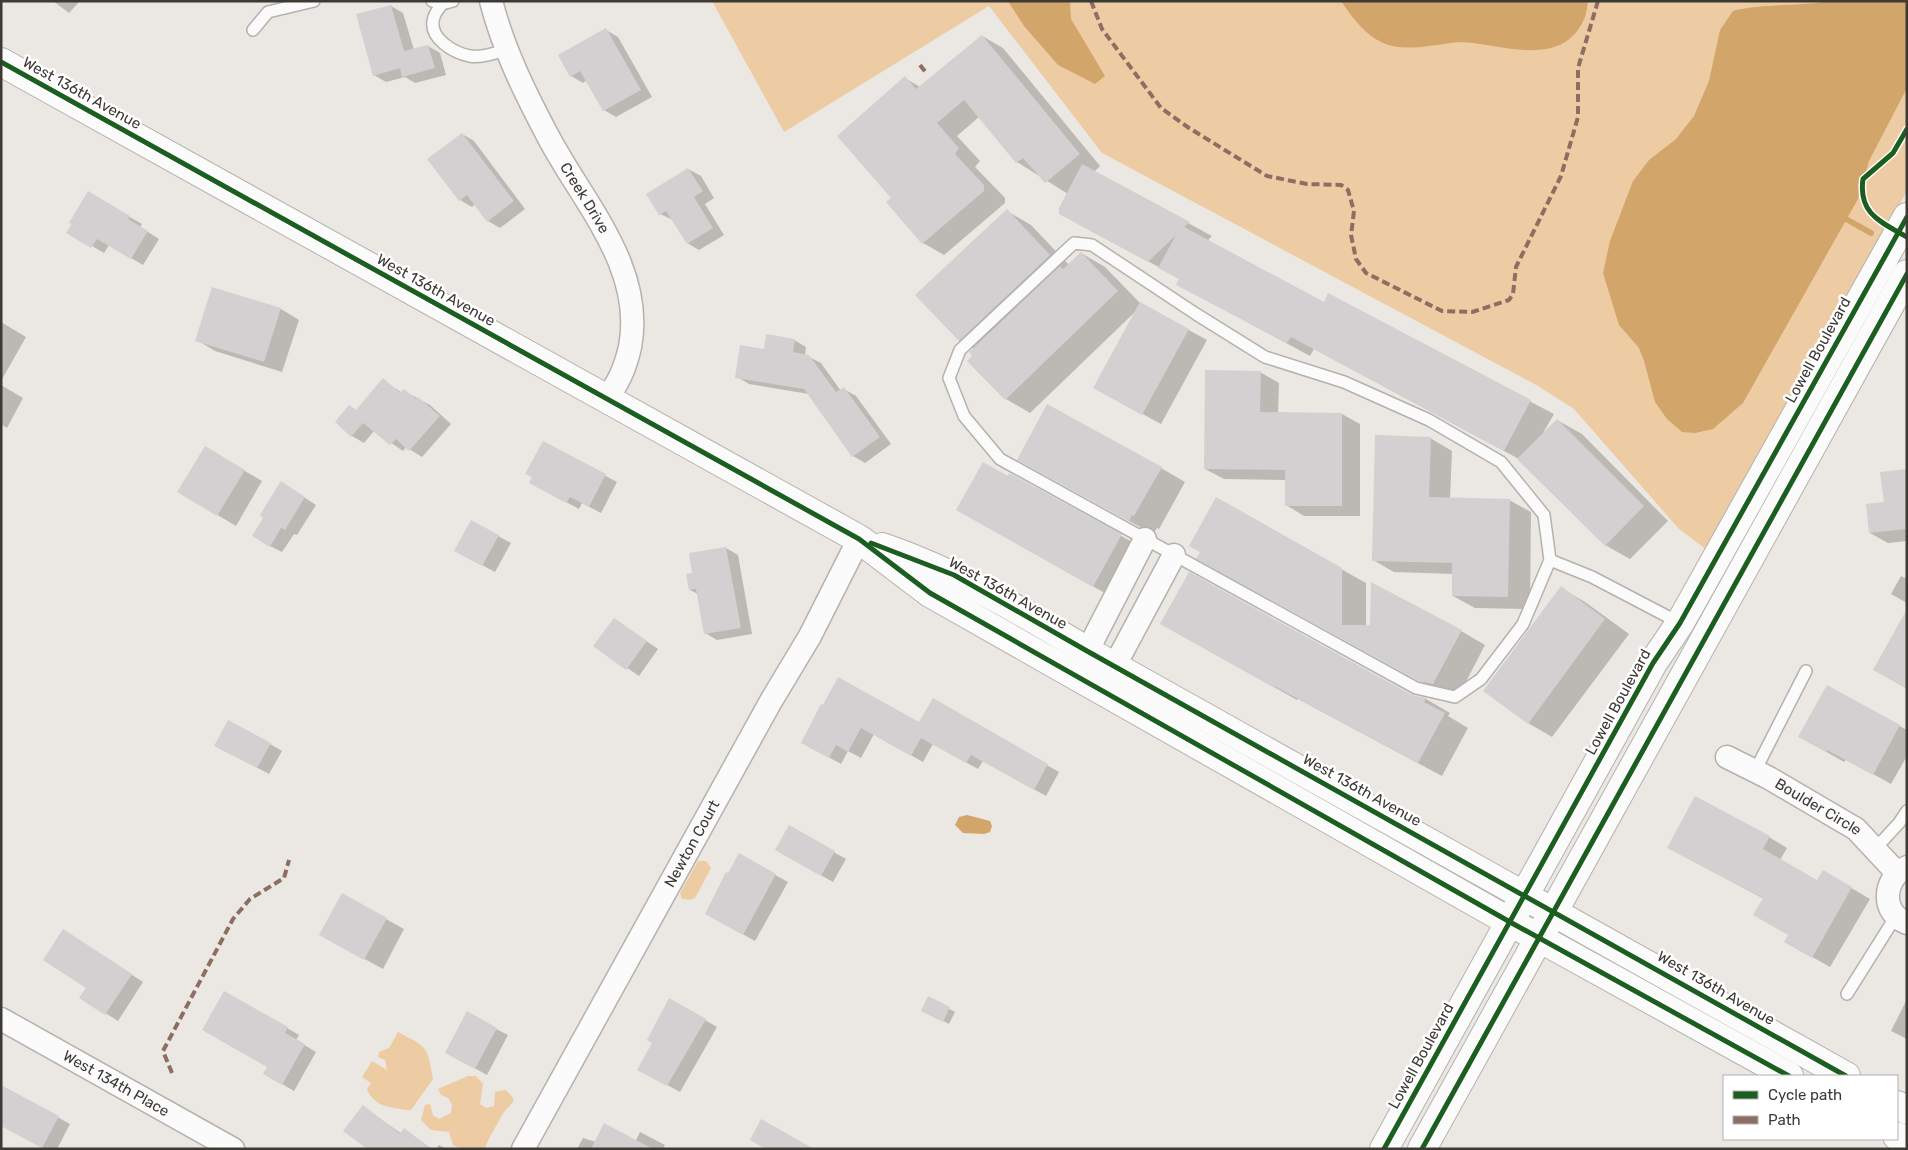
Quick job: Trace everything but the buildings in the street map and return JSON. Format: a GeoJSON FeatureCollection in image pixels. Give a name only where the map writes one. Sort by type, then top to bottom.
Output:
{"type":"FeatureCollection","features":[{"type":"Feature","properties":{"kind":"main road","name":"West 136th Avenue"},"geometry":{"type":"LineString","coordinates":[[1,62],[859,539],[954,575],[1081,663],[1102,690],[1510,922],[1788,1075]]}},
{"type":"Feature","properties":{"kind":"main road","name":"Lowell Boulevard"},"geometry":{"type":"LineString","coordinates":[[1384,1149],[1653,663],[1680,623],[1907,216]]}},
{"type":"Feature","properties":{"kind":"main road"},"geometry":{"type":"LineString","coordinates":[[1422,1149],[1907,274]]}},
{"type":"Feature","properties":{"kind":"main road","name":"West 136th Avenue"},"geometry":{"type":"LineString","coordinates":[[1081,663],[1114,666],[1526,895],[1844,1075]]}},
{"type":"Feature","properties":{"kind":"street","name":"Creek Drive"},"geometry":{"type":"LineString","coordinates":[[491,1],[514,71],[551,142],[606,233],[620,262],[632,296],[632,334],[628,357],[616,385],[606,398]]}},
{"type":"Feature","properties":{"kind":"street","name":"Newton Court"},"geometry":{"type":"LineString","coordinates":[[524,1149],[771,701],[810,636],[859,539]]}},
{"type":"Feature","properties":{"kind":"street"},"geometry":{"type":"LineString","coordinates":[[1081,663],[1145,539]]}},
{"type":"Feature","properties":{"kind":"street"},"geometry":{"type":"LineString","coordinates":[[1102,690],[1174,555]]}},
{"type":"Feature","properties":{"kind":"street","name":"Boulder Circle"},"geometry":{"type":"LineString","coordinates":[[1727,757],[1820,807],[1856,829],[1874,850],[1902,870],[1891,880],[1887,899],[1901,919]]}},
{"type":"Feature","properties":{"kind":"street","name":"West 134th Place"},"geometry":{"type":"LineString","coordinates":[[1,1019],[233,1149]]}},
{"type":"Feature","properties":{"kind":"lane"},"geometry":{"type":"LineString","coordinates":[[253,30],[268,12],[314,1]]}},
{"type":"Feature","properties":{"kind":"lane"},"geometry":{"type":"LineString","coordinates":[[442,2],[433,18],[434,30],[448,48],[470,56],[486,56],[506,50]]}},
{"type":"Feature","properties":{"kind":"lane"},"geometry":{"type":"LineString","coordinates":[[1074,243],[1092,245],[1265,357],[1344,382],[1429,420],[1501,462],[1544,515],[1550,560],[1523,624],[1481,679],[1455,696],[1416,688],[1145,539],[1000,459],[964,416],[949,378],[960,350],[1074,243]]}},
{"type":"Feature","properties":{"kind":"lane"},"geometry":{"type":"LineString","coordinates":[[1550,560],[1592,577],[1680,623]]}},
{"type":"Feature","properties":{"kind":"lane"},"geometry":{"type":"LineString","coordinates":[[1755,771],[1806,671]]}},
{"type":"Feature","properties":{"kind":"lane","name":"Boulder Circle"},"geometry":{"type":"LineString","coordinates":[[1874,850],[1900,823],[1907,811]]}},
{"type":"Feature","properties":{"kind":"lane","name":"Boulder Circle"},"geometry":{"type":"LineString","coordinates":[[1847,994],[1901,919]]}},
{"type":"Feature","properties":{"kind":"shaded area"},"geometry":{"type":"Polygon","coordinates":[[[712,1],[1907,1],[1907,191],[1708,551],[1679,529],[1574,409],[1538,386],[1102,153],[989,6],[784,132],[712,1]]]}},
{"type":"Feature","properties":{"kind":"shaded area"},"geometry":{"type":"Polygon","coordinates":[[[1008,1],[1070,1],[1071,19],[1105,76],[1095,84],[1058,65],[1024,26],[1008,1]]]}},
{"type":"Feature","properties":{"kind":"shaded area"},"geometry":{"type":"Polygon","coordinates":[[[1341,1],[1588,1],[1585,17],[1575,34],[1562,44],[1547,49],[1530,50],[1459,42],[1405,48],[1392,46],[1379,41],[1367,33],[1341,1]]]}},
{"type":"Feature","properties":{"kind":"shaded area"},"geometry":{"type":"Polygon","coordinates":[[[1829,1],[1907,1],[1907,88],[1869,161],[1858,199],[1743,403],[1713,429],[1695,433],[1682,432],[1667,419],[1655,402],[1639,348],[1619,325],[1603,273],[1610,241],[1633,181],[1649,160],[1676,139],[1694,116],[1709,81],[1720,30],[1733,11],[1829,1]]]}},
{"type":"Feature","properties":{"kind":"shaded area"},"geometry":{"type":"Polygon","coordinates":[[[967,815],[990,821],[992,826],[990,832],[984,834],[963,833],[955,825],[959,817],[967,815]]]}},
{"type":"Feature","properties":{"kind":"shaded area"},"geometry":{"type":"Polygon","coordinates":[[[698,861],[706,861],[711,868],[695,898],[689,900],[682,899],[680,893],[698,861]]]}},
{"type":"Feature","properties":{"kind":"shaded area"},"geometry":{"type":"Polygon","coordinates":[[[398,1032],[421,1045],[427,1053],[433,1079],[411,1110],[378,1103],[367,1089],[371,1083],[362,1077],[372,1061],[387,1070],[385,1060],[378,1057],[379,1052],[389,1048],[398,1032]]]}},
{"type":"Feature","properties":{"kind":"shaded area"},"geometry":{"type":"Polygon","coordinates":[[[468,1076],[476,1076],[483,1084],[480,1104],[486,1108],[494,1106],[495,1092],[506,1090],[514,1099],[490,1136],[485,1149],[461,1149],[453,1145],[449,1132],[431,1130],[421,1120],[425,1105],[430,1104],[433,1115],[439,1119],[451,1113],[452,1105],[448,1098],[441,1095],[438,1089],[468,1076]]]}},
{"type":"Feature","properties":{"kind":"waterway"},"geometry":{"type":"LineString","coordinates":[[1846,219],[1871,233]]}},
{"type":"Feature","properties":{"kind":"marked path"},"geometry":{"type":"LineString","coordinates":[[1091,1],[1102,29],[1161,108],[1189,128],[1267,176],[1307,184],[1341,185],[1348,190],[1354,211],[1351,235],[1356,259],[1366,273],[1442,311],[1472,312],[1509,300],[1513,294],[1516,267],[1561,176],[1578,117],[1578,68],[1598,1]]}},
{"type":"Feature","properties":{"kind":"marked path"},"geometry":{"type":"LineString","coordinates":[[920,65],[927,74]]}},
{"type":"Feature","properties":{"kind":"marked path"},"geometry":{"type":"LineString","coordinates":[[172,1073],[163,1051],[233,919],[250,899],[284,878],[289,860]]}},
{"type":"Feature","properties":{"kind":"cycle path"},"geometry":{"type":"LineString","coordinates":[[1,62],[859,539],[930,593],[1510,922],[1787,1075]]}},
{"type":"Feature","properties":{"kind":"cycle path"},"geometry":{"type":"LineString","coordinates":[[1907,129],[1893,153],[1863,179],[1862,191],[1864,201],[1873,215],[1888,227],[1907,237]]}},
{"type":"Feature","properties":{"kind":"cycle path"},"geometry":{"type":"LineString","coordinates":[[1384,1149],[1653,663],[1680,623],[1907,217]]}},
{"type":"Feature","properties":{"kind":"cycle path"},"geometry":{"type":"LineString","coordinates":[[1422,1149],[1907,274]]}},
{"type":"Feature","properties":{"kind":"cycle path"},"geometry":{"type":"LineString","coordinates":[[871,543],[954,575],[1844,1075]]}}]}
